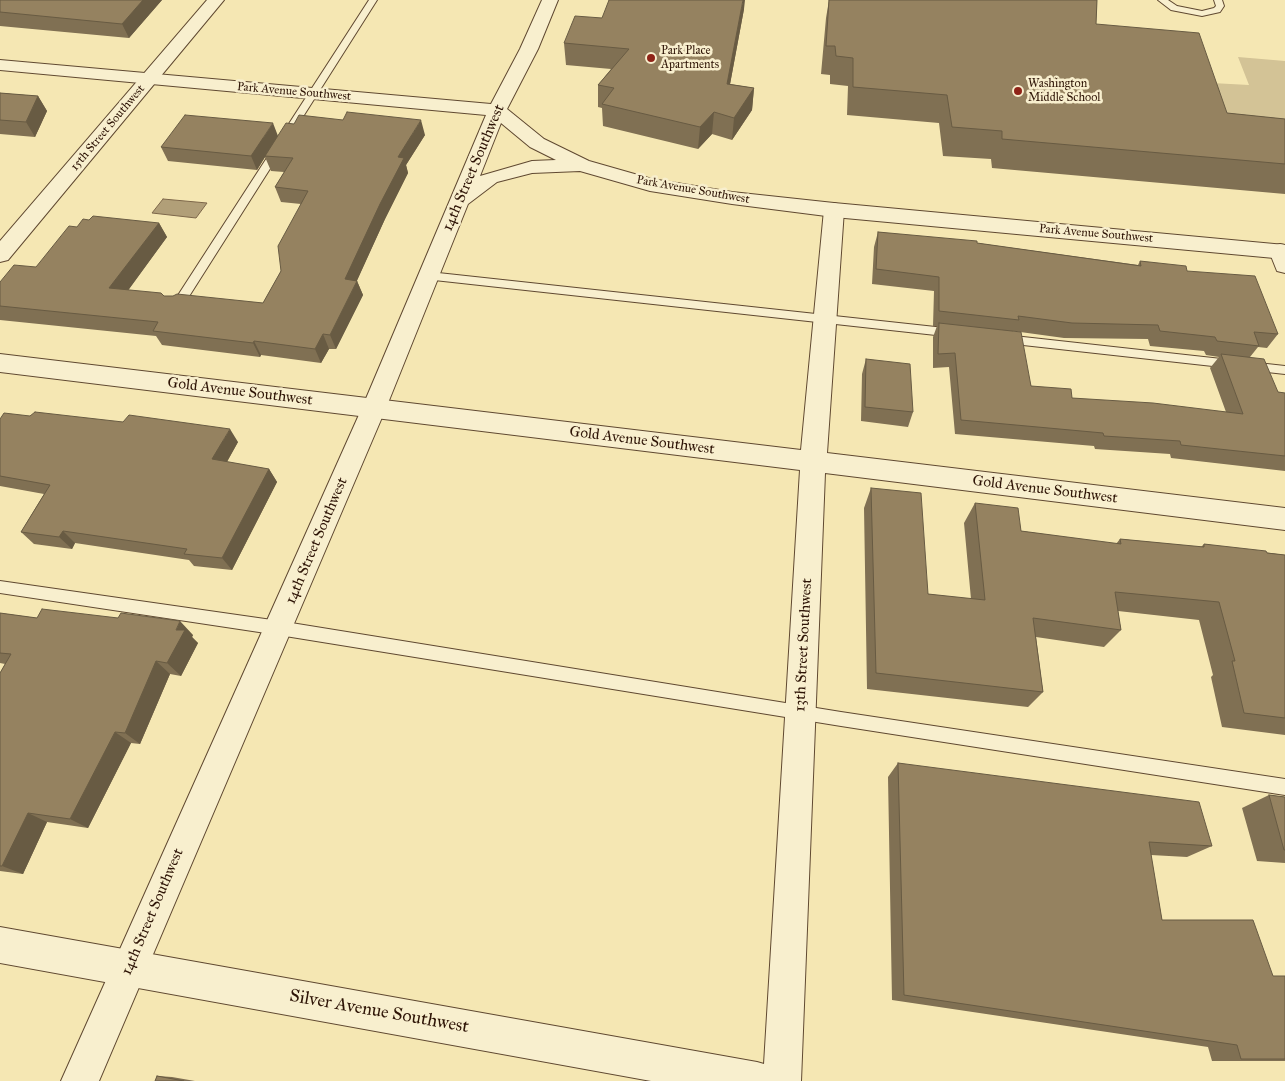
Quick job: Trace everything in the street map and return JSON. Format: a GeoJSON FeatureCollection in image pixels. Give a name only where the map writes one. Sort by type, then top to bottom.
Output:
{"type":"FeatureCollection","features":[{"type":"Feature","properties":{"kind":"street","name":"15th Street Southwest"},"geometry":{"type":"LineString","coordinates":[[0,255],[216,0]]}},
{"type":"Feature","properties":{"kind":"street","name":"14th Street Southwest"},"geometry":{"type":"LineString","coordinates":[[80,1081],[280,628],[374,408],[497,110],[529,49],[550,0]]}},
{"type":"Feature","properties":{"kind":"street","name":"Park Avenue Southwest"},"geometry":{"type":"LineString","coordinates":[[0,65],[497,110],[537,143],[582,165],[650,185],[732,198],[834,210],[1283,256]]}},
{"type":"Feature","properties":{"kind":"street"},"geometry":{"type":"LineString","coordinates":[[460,201],[490,178],[532,167],[582,165]]}},
{"type":"Feature","properties":{"kind":"street","name":"13th Street Southwest"},"geometry":{"type":"LineString","coordinates":[[782,1081],[813,462],[834,210]]}},
{"type":"Feature","properties":{"kind":"street","name":"Gold Avenue Southwest"},"geometry":{"type":"LineString","coordinates":[[0,363],[1285,519]]}},
{"type":"Feature","properties":{"kind":"street","name":"Silver Avenue Southwest"},"geometry":{"type":"LineString","coordinates":[[0,945],[757,1081]]}},
{"type":"Feature","properties":{"kind":"lane"},"geometry":{"type":"LineString","coordinates":[[177,306],[373,0]]}},
{"type":"Feature","properties":{"kind":"lane"},"geometry":{"type":"LineString","coordinates":[[1162,0],[1182,11],[1202,14],[1217,10],[1220,6],[1218,0]]}},
{"type":"Feature","properties":{"kind":"lane"},"geometry":{"type":"LineString","coordinates":[[429,276],[962,334]]}},
{"type":"Feature","properties":{"kind":"lane"},"geometry":{"type":"LineString","coordinates":[[991,338],[1285,370]]}},
{"type":"Feature","properties":{"kind":"lane"},"geometry":{"type":"LineString","coordinates":[[0,587],[280,628],[800,712],[1285,787]]}},
{"type":"Feature","properties":{"kind":"shaded area"},"geometry":{"type":"Polygon","coordinates":[[[1238,57],[1285,61],[1285,134],[1230,130],[1212,83],[1249,85],[1238,57]]]}},
{"type":"Feature","properties":{"kind":"shaded area"},"geometry":{"type":"Polygon","coordinates":[[[163,199],[207,203],[196,218],[152,213],[163,199]]]}},
{"type":"Feature","properties":{"kind":"building"},"geometry":{"type":"Polygon","coordinates":[[[0,0],[143,0],[122,24],[0,12],[0,0]]]}},
{"type":"Feature","properties":{"kind":"building"},"geometry":{"type":"Polygon","coordinates":[[[609,0],[743,0],[727,84],[754,88],[734,118],[714,112],[700,127],[602,104],[614,88],[598,85],[629,49],[564,43],[575,16],[602,18],[609,0]]]}},
{"type":"Feature","properties":{"kind":"building"},"geometry":{"type":"Polygon","coordinates":[[[829,0],[1097,0],[1096,24],[1199,33],[1227,113],[1285,119],[1285,164],[1002,139],[1002,131],[952,127],[947,95],[853,87],[853,58],[836,56],[835,46],[826,46],[829,0]]]}},
{"type":"Feature","properties":{"kind":"building"},"geometry":{"type":"Polygon","coordinates":[[[0,93],[38,96],[26,122],[0,120],[0,93]]]}},
{"type":"Feature","properties":{"kind":"building"},"geometry":{"type":"Polygon","coordinates":[[[347,112],[421,120],[398,157],[404,158],[345,279],[357,281],[330,335],[323,334],[315,349],[153,331],[158,322],[0,306],[0,282],[14,265],[36,267],[69,226],[77,227],[83,219],[89,220],[93,216],[159,223],[109,288],[161,293],[164,296],[177,294],[263,303],[281,271],[278,246],[308,191],[275,187],[293,158],[265,156],[286,123],[294,124],[299,115],[343,120],[347,112]]]}},
{"type":"Feature","properties":{"kind":"building"},"geometry":{"type":"Polygon","coordinates":[[[185,115],[273,123],[251,156],[161,147],[185,115]]]}},
{"type":"Feature","properties":{"kind":"building"},"geometry":{"type":"Polygon","coordinates":[[[878,232],[977,241],[977,243],[1141,266],[1140,261],[1186,266],[1187,271],[1255,276],[1278,334],[1254,332],[1259,346],[1217,341],[1215,337],[1160,331],[1158,325],[1072,323],[1018,316],[1019,320],[939,311],[939,277],[876,269],[878,232]]]}},
{"type":"Feature","properties":{"kind":"building"},"geometry":{"type":"Polygon","coordinates":[[[939,323],[1021,332],[1031,386],[1071,389],[1072,398],[1153,403],[1243,414],[1221,354],[1264,359],[1278,392],[1285,393],[1285,456],[1181,445],[1180,441],[1104,436],[1103,433],[961,420],[955,353],[938,354],[939,323]]]}},
{"type":"Feature","properties":{"kind":"building"},"geometry":{"type":"Polygon","coordinates":[[[866,359],[910,364],[913,412],[865,407],[866,359]]]}},
{"type":"Feature","properties":{"kind":"building"},"geometry":{"type":"Polygon","coordinates":[[[35,412],[123,422],[129,415],[230,429],[212,459],[269,469],[222,558],[184,554],[187,549],[63,531],[59,537],[21,532],[50,485],[0,476],[0,419],[4,413],[30,416],[35,412]]]}},
{"type":"Feature","properties":{"kind":"building"},"geometry":{"type":"Polygon","coordinates":[[[871,488],[921,493],[928,594],[985,600],[975,503],[1018,508],[1021,531],[1121,544],[1120,539],[1204,547],[1204,544],[1285,555],[1285,718],[1244,713],[1232,661],[1235,661],[1219,602],[1115,592],[1121,630],[1033,618],[1043,692],[876,673],[871,488]]]}},
{"type":"Feature","properties":{"kind":"building"},"geometry":{"type":"Polygon","coordinates":[[[42,609],[118,618],[121,613],[180,621],[176,630],[185,630],[167,663],[156,661],[125,733],[115,732],[70,819],[28,813],[2,866],[0,866],[0,673],[11,654],[0,653],[0,613],[37,618],[42,609]]]}},
{"type":"Feature","properties":{"kind":"building"},"geometry":{"type":"Polygon","coordinates":[[[898,763],[1199,802],[1212,846],[1149,842],[1162,920],[1253,920],[1273,976],[1285,976],[1285,1059],[1241,1059],[1237,1045],[904,995],[898,763]]]}},
{"type":"Feature","properties":{"kind":"building"},"geometry":{"type":"Polygon","coordinates":[[[1269,795],[1285,797],[1285,850],[1284,850],[1269,795]]]}},
{"type":"Feature","properties":{"kind":"building"},"geometry":{"type":"Polygon","coordinates":[[[157,1076],[184,1081],[155,1081],[157,1076]]]}},
{"type":"Feature","properties":{"kind":"place","name":"Park Place Apartments"},"geometry":{"type":"Point","coordinates":[651,58]}},
{"type":"Feature","properties":{"kind":"place","name":"Washington Middle School"},"geometry":{"type":"Point","coordinates":[1018,91]}}]}
